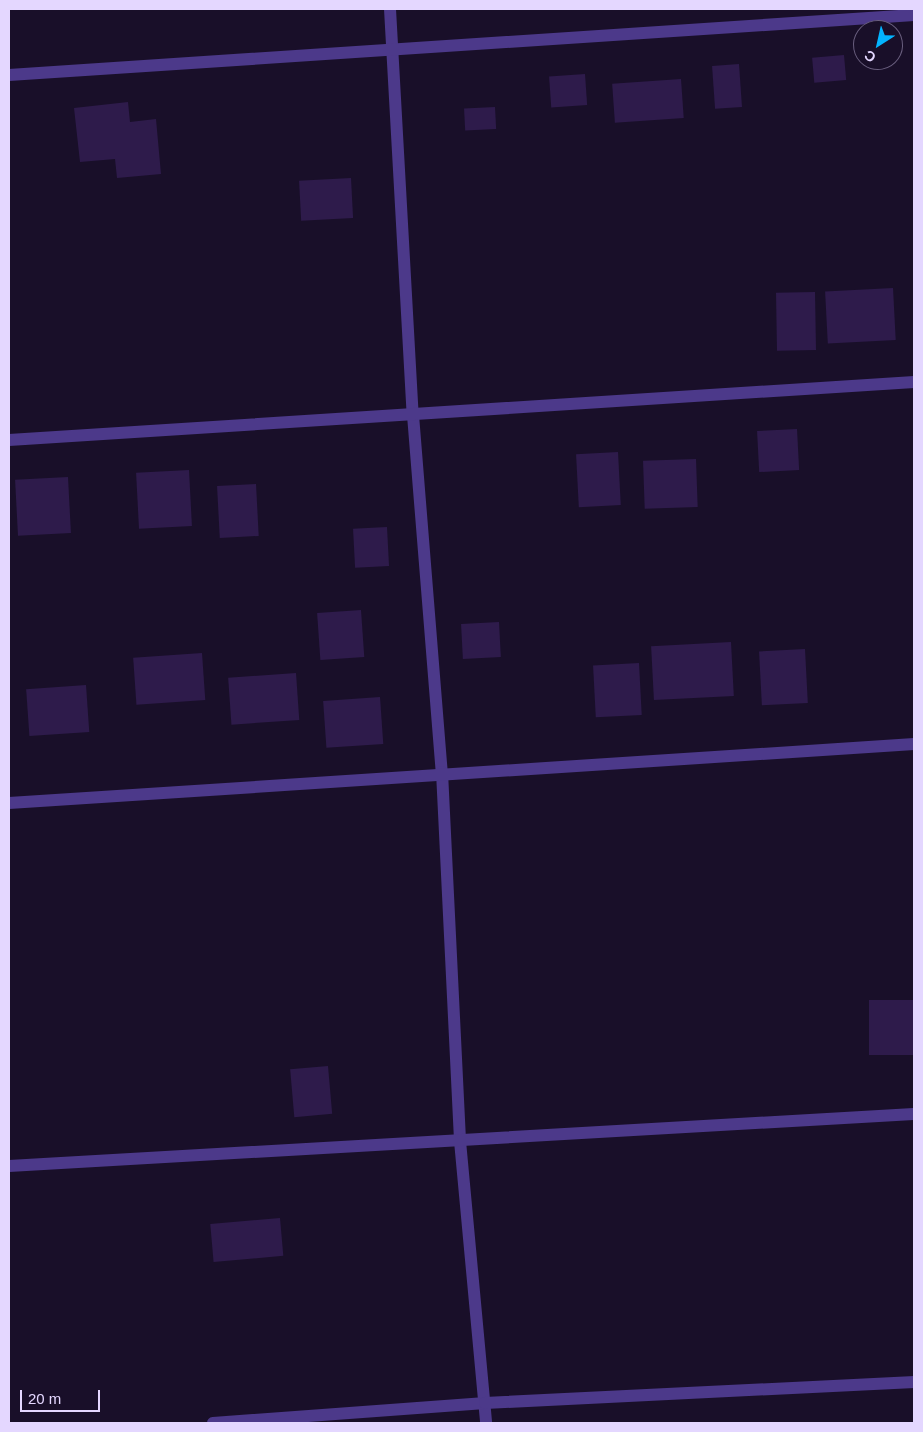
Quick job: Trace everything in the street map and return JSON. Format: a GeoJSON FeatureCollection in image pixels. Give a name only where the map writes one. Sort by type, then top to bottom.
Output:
{"type":"FeatureCollection","features":[{"type":"Feature","properties":{"kind":"lane"},"geometry":{"type":"LineString","coordinates":[[390,9],[413,414],[442,772],[460,1141],[486,1423]]}},
{"type":"Feature","properties":{"kind":"lane"},"geometry":{"type":"LineString","coordinates":[[9,74],[914,15]]}},
{"type":"Feature","properties":{"kind":"lane"},"geometry":{"type":"LineString","coordinates":[[9,440],[914,382]]}},
{"type":"Feature","properties":{"kind":"lane"},"geometry":{"type":"LineString","coordinates":[[9,803],[442,772],[914,744]]}},
{"type":"Feature","properties":{"kind":"lane"},"geometry":{"type":"LineString","coordinates":[[9,1166],[914,1114]]}},
{"type":"Feature","properties":{"kind":"lane"},"geometry":{"type":"LineString","coordinates":[[213,1423],[485,1403],[914,1382]]}},
{"type":"Feature","properties":{"kind":"building"},"geometry":{"type":"Polygon","coordinates":[[[844,55],[846,80],[814,83],[812,58],[844,55]]]}},
{"type":"Feature","properties":{"kind":"building"},"geometry":{"type":"Polygon","coordinates":[[[739,64],[742,107],[715,109],[712,66],[739,64]]]}},
{"type":"Feature","properties":{"kind":"building"},"geometry":{"type":"Polygon","coordinates":[[[585,74],[587,105],[551,107],[549,77],[585,74]]]}},
{"type":"Feature","properties":{"kind":"building"},"geometry":{"type":"Polygon","coordinates":[[[681,79],[684,118],[615,123],[612,84],[681,79]]]}},
{"type":"Feature","properties":{"kind":"building"},"geometry":{"type":"Polygon","coordinates":[[[128,102],[130,122],[156,119],[161,174],[117,178],[115,159],[80,162],[74,108],[128,102]]]}},
{"type":"Feature","properties":{"kind":"building"},"geometry":{"type":"Polygon","coordinates":[[[495,107],[496,129],[465,131],[464,109],[495,107]]]}},
{"type":"Feature","properties":{"kind":"building"},"geometry":{"type":"Polygon","coordinates":[[[351,178],[353,218],[301,221],[299,181],[351,178]]]}},
{"type":"Feature","properties":{"kind":"building"},"geometry":{"type":"Polygon","coordinates":[[[893,288],[896,340],[828,343],[825,292],[893,288]]]}},
{"type":"Feature","properties":{"kind":"building"},"geometry":{"type":"Polygon","coordinates":[[[815,292],[816,350],[777,351],[776,293],[815,292]]]}},
{"type":"Feature","properties":{"kind":"building"},"geometry":{"type":"Polygon","coordinates":[[[797,429],[799,470],[759,472],[757,431],[797,429]]]}},
{"type":"Feature","properties":{"kind":"building"},"geometry":{"type":"Polygon","coordinates":[[[618,452],[621,505],[579,507],[576,454],[618,452]]]}},
{"type":"Feature","properties":{"kind":"building"},"geometry":{"type":"Polygon","coordinates":[[[696,459],[698,507],[645,509],[643,461],[696,459]]]}},
{"type":"Feature","properties":{"kind":"building"},"geometry":{"type":"Polygon","coordinates":[[[189,470],[192,526],[139,529],[136,473],[189,470]]]}},
{"type":"Feature","properties":{"kind":"building"},"geometry":{"type":"Polygon","coordinates":[[[68,477],[71,533],[18,536],[15,480],[68,477]]]}},
{"type":"Feature","properties":{"kind":"building"},"geometry":{"type":"Polygon","coordinates":[[[256,484],[259,536],[220,538],[217,486],[256,484]]]}},
{"type":"Feature","properties":{"kind":"building"},"geometry":{"type":"Polygon","coordinates":[[[387,527],[389,566],[355,568],[353,529],[387,527]]]}},
{"type":"Feature","properties":{"kind":"building"},"geometry":{"type":"Polygon","coordinates":[[[361,610],[364,657],[320,660],[317,613],[361,610]]]}},
{"type":"Feature","properties":{"kind":"building"},"geometry":{"type":"Polygon","coordinates":[[[499,622],[501,657],[463,659],[461,624],[499,622]]]}},
{"type":"Feature","properties":{"kind":"building"},"geometry":{"type":"Polygon","coordinates":[[[731,642],[734,696],[654,700],[651,646],[731,642]]]}},
{"type":"Feature","properties":{"kind":"building"},"geometry":{"type":"Polygon","coordinates":[[[805,649],[808,703],[762,705],[759,651],[805,649]]]}},
{"type":"Feature","properties":{"kind":"building"},"geometry":{"type":"Polygon","coordinates":[[[202,653],[205,700],[136,705],[133,658],[202,653]]]}},
{"type":"Feature","properties":{"kind":"building"},"geometry":{"type":"Polygon","coordinates":[[[639,663],[642,715],[596,717],[593,665],[639,663]]]}},
{"type":"Feature","properties":{"kind":"building"},"geometry":{"type":"Polygon","coordinates":[[[296,673],[299,720],[231,725],[228,678],[296,673]]]}},
{"type":"Feature","properties":{"kind":"building"},"geometry":{"type":"Polygon","coordinates":[[[86,685],[89,732],[29,736],[26,689],[86,685]]]}},
{"type":"Feature","properties":{"kind":"building"},"geometry":{"type":"Polygon","coordinates":[[[380,697],[383,744],[326,748],[323,701],[380,697]]]}},
{"type":"Feature","properties":{"kind":"building"},"geometry":{"type":"Polygon","coordinates":[[[869,1000],[914,1000],[914,1055],[869,1055],[869,1000]]]}},
{"type":"Feature","properties":{"kind":"building"},"geometry":{"type":"Polygon","coordinates":[[[328,1066],[332,1114],[294,1117],[290,1069],[328,1066]]]}},
{"type":"Feature","properties":{"kind":"building"},"geometry":{"type":"Polygon","coordinates":[[[280,1218],[283,1256],[214,1262],[210,1224],[280,1218]]]}}]}
